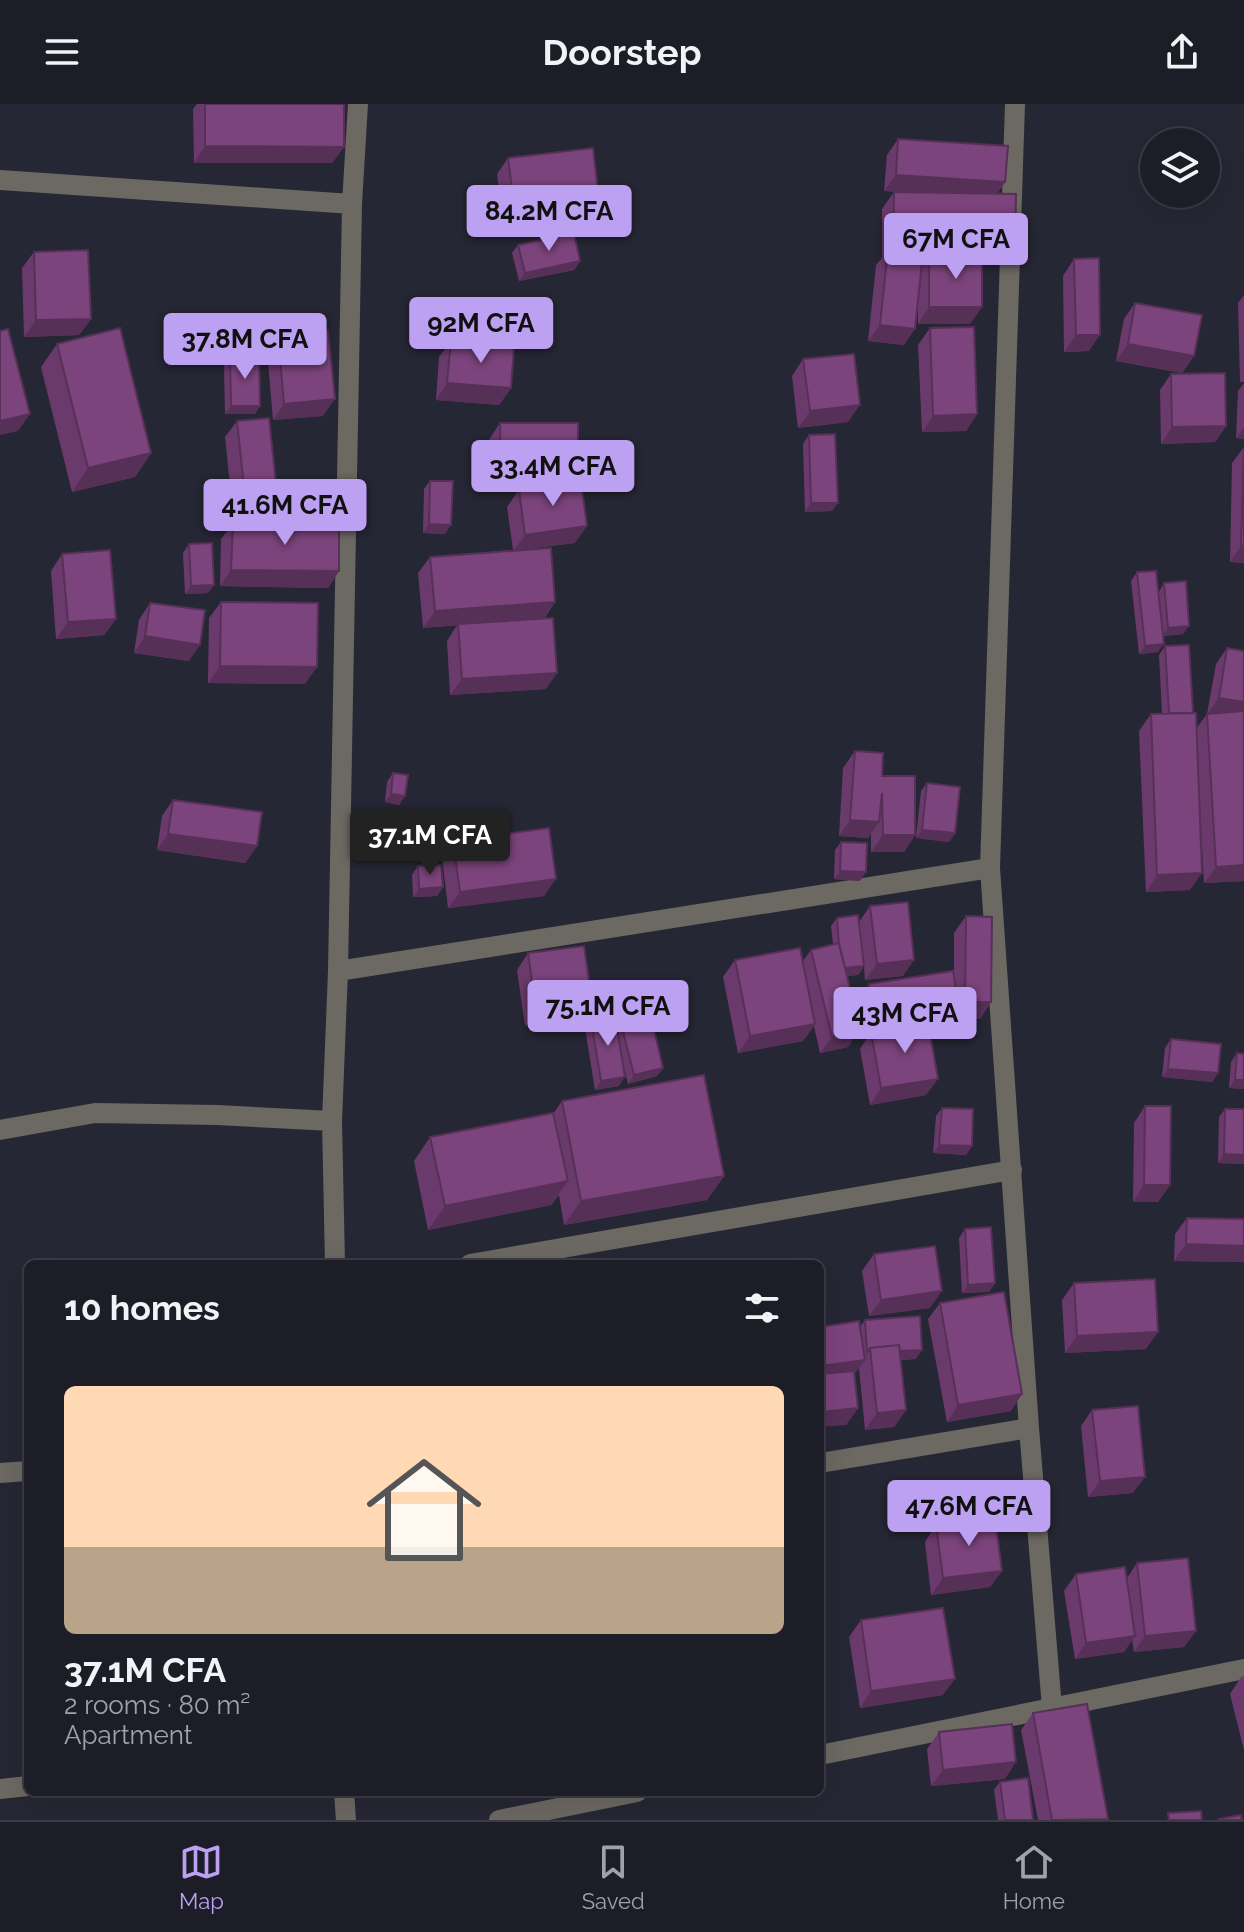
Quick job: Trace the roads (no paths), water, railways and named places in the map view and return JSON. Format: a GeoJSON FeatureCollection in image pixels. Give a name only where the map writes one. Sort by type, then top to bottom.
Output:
{"type":"FeatureCollection","features":[{"type":"Feature","properties":{"kind":"street"},"geometry":{"type":"LineString","coordinates":[[335,1260],[332,1121],[338,971],[352,204],[358,104]]}},
{"type":"Feature","properties":{"kind":"street"},"geometry":{"type":"LineString","coordinates":[[1015,104],[990,868],[1052,1708]]}},
{"type":"Feature","properties":{"kind":"street"},"geometry":{"type":"LineString","coordinates":[[0,180],[352,204]]}},
{"type":"Feature","properties":{"kind":"street"},"geometry":{"type":"LineString","coordinates":[[338,971],[990,868]]}},
{"type":"Feature","properties":{"kind":"street"},"geometry":{"type":"LineString","coordinates":[[0,1130],[95,1113],[332,1121]]}},
{"type":"Feature","properties":{"kind":"street"},"geometry":{"type":"LineString","coordinates":[[493,1260],[1012,1170]]}},
{"type":"Feature","properties":{"kind":"street"},"geometry":{"type":"LineString","coordinates":[[824,1462],[1029,1428]]}},
{"type":"Feature","properties":{"kind":"street"},"geometry":{"type":"LineString","coordinates":[[0,1473],[24,1471]]}},
{"type":"Feature","properties":{"kind":"street"},"geometry":{"type":"LineString","coordinates":[[824,1754],[1244,1669]]}},
{"type":"Feature","properties":{"kind":"street"},"geometry":{"type":"LineString","coordinates":[[0,1789],[24,1786]]}},
{"type":"Feature","properties":{"kind":"street"},"geometry":{"type":"LineString","coordinates":[[344,1796],[346,1820]]}},
{"type":"Feature","properties":{"kind":"street"},"geometry":{"type":"LineString","coordinates":[[499,1820],[617,1796]]}}]}
